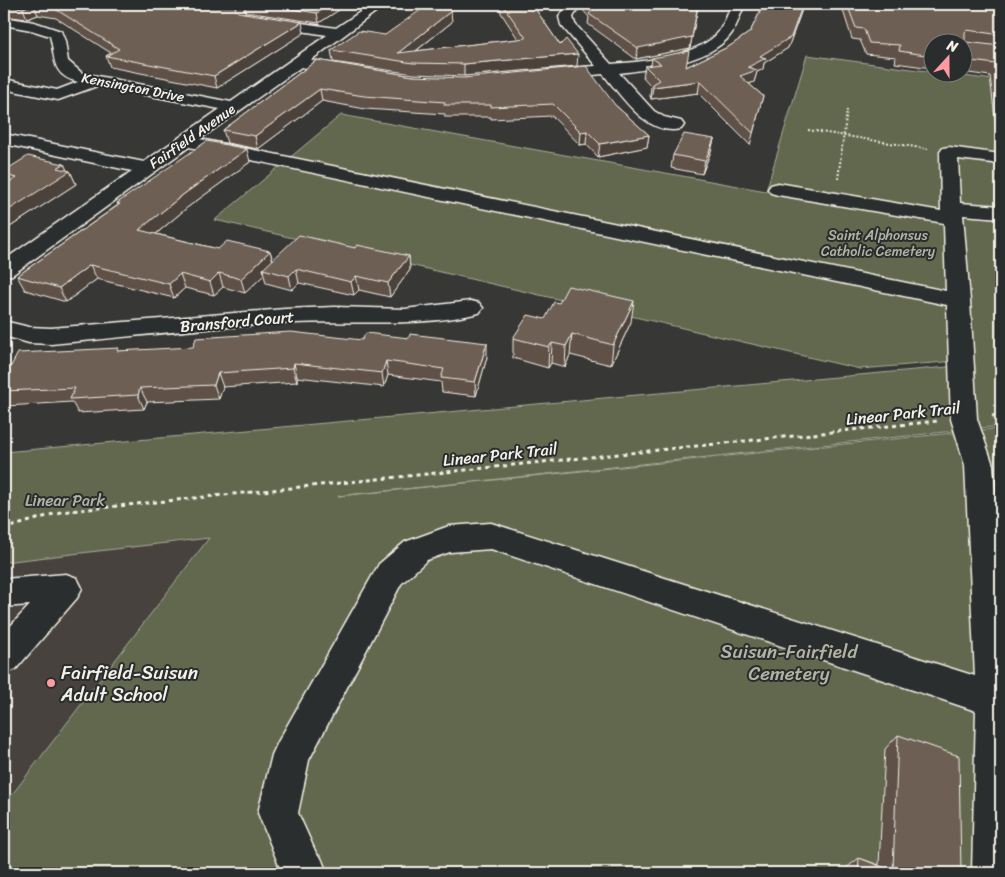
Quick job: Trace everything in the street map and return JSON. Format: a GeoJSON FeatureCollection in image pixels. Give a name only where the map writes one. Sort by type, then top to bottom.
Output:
{"type":"FeatureCollection","features":[{"type":"Feature","properties":{"kind":"street","name":"Fairfield Avenue"},"geometry":{"type":"LineString","coordinates":[[4,270],[379,4]]}},
{"type":"Feature","properties":{"kind":"street"},"geometry":{"type":"LineString","coordinates":[[575,4],[566,17],[568,25],[648,114],[658,121],[675,125]]}},
{"type":"Feature","properties":{"kind":"street"},"geometry":{"type":"LineString","coordinates":[[541,76],[608,69],[684,57],[713,45],[722,36],[739,4]]}},
{"type":"Feature","properties":{"kind":"street","name":"Kensington Drive"},"geometry":{"type":"LineString","coordinates":[[4,20],[34,26],[56,34],[58,57],[67,71],[77,77],[233,107]]}},
{"type":"Feature","properties":{"kind":"street"},"geometry":{"type":"LineString","coordinates":[[255,20],[340,33]]}},
{"type":"Feature","properties":{"kind":"street"},"geometry":{"type":"LineString","coordinates":[[10,36],[34,26]]}},
{"type":"Feature","properties":{"kind":"street"},"geometry":{"type":"LineString","coordinates":[[298,62],[360,72]]}},
{"type":"Feature","properties":{"kind":"street"},"geometry":{"type":"LineString","coordinates":[[4,84],[58,95],[95,81]]}},
{"type":"Feature","properties":{"kind":"street"},"geometry":{"type":"LineString","coordinates":[[4,139],[146,168]]}},
{"type":"Feature","properties":{"kind":"street"},"geometry":{"type":"LineString","coordinates":[[184,141],[959,301]]}},
{"type":"Feature","properties":{"kind":"street"},"geometry":{"type":"LineString","coordinates":[[996,862],[990,468],[964,419],[959,301],[949,152],[1001,159]]}},
{"type":"Feature","properties":{"kind":"street"},"geometry":{"type":"LineString","coordinates":[[778,189],[835,199],[952,214],[1001,212]]}},
{"type":"Feature","properties":{"kind":"street","name":"Bransford Court"},"geometry":{"type":"LineString","coordinates":[[4,328],[29,335],[51,336],[285,316],[335,314],[405,316],[471,308]]}},
{"type":"Feature","properties":{"kind":"street"},"geometry":{"type":"LineString","coordinates":[[306,873],[301,868],[278,813],[291,755],[390,574],[416,551],[449,539],[491,536],[994,700]]}},
{"type":"Feature","properties":{"kind":"street"},"geometry":{"type":"LineString","coordinates":[[4,593],[66,588],[4,658]]}},
{"type":"Feature","properties":{"kind":"path"},"geometry":{"type":"LineString","coordinates":[[835,199],[847,110]]}},
{"type":"Feature","properties":{"kind":"path"},"geometry":{"type":"LineString","coordinates":[[808,130],[949,152]]}},
{"type":"Feature","properties":{"kind":"path","name":"Linear Park Trail"},"geometry":{"type":"LineString","coordinates":[[4,529],[60,512],[1001,416]]}},
{"type":"Feature","properties":{"kind":"shaded area","name":"Fairfield-Suisun Adult School"},"geometry":{"type":"Polygon","coordinates":[[[210,537],[4,805],[4,562],[210,537]]]}},
{"type":"Feature","properties":{"kind":"green space","name":"Suisun-Fairfield Cemetery"},"geometry":{"type":"Polygon","coordinates":[[[807,55],[922,70],[922,82],[972,82],[972,77],[1001,81],[1001,426],[338,496],[1001,428],[1001,873],[4,873],[4,805],[209,538],[4,562],[4,452],[970,365],[969,360],[860,369],[215,220],[341,115],[766,191],[807,55]]]}},
{"type":"Feature","properties":{"kind":"building"},"geometry":{"type":"Polygon","coordinates":[[[4,4],[33,4],[23,8],[4,6],[4,4]]]}},
{"type":"Feature","properties":{"kind":"building"},"geometry":{"type":"Polygon","coordinates":[[[33,4],[238,4],[235,8],[238,12],[302,22],[214,76],[106,56],[119,49],[52,7],[33,4]]]}},
{"type":"Feature","properties":{"kind":"building"},"geometry":{"type":"Polygon","coordinates":[[[258,4],[331,4],[317,13],[258,4]]]}},
{"type":"Feature","properties":{"kind":"building"},"geometry":{"type":"Polygon","coordinates":[[[429,4],[446,4],[451,11],[398,53],[526,38],[502,4],[532,4],[560,45],[566,39],[578,54],[464,64],[413,63],[331,50],[359,31],[385,35],[429,4]]]}},
{"type":"Feature","properties":{"kind":"building"},"geometry":{"type":"Polygon","coordinates":[[[587,4],[698,4],[692,37],[638,48],[589,14],[592,10],[587,4]]]}},
{"type":"Feature","properties":{"kind":"building"},"geometry":{"type":"Polygon","coordinates":[[[764,4],[803,4],[791,37],[760,56],[766,58],[748,67],[757,70],[740,76],[763,96],[753,133],[700,81],[653,87],[652,84],[659,80],[645,66],[661,64],[652,58],[689,51],[686,67],[730,46],[750,32],[764,4]]]}},
{"type":"Feature","properties":{"kind":"building"},"geometry":{"type":"Polygon","coordinates":[[[847,4],[1001,4],[1001,35],[967,30],[965,32],[922,32],[922,54],[899,51],[900,45],[869,43],[864,29],[856,28],[847,4]]]}},
{"type":"Feature","properties":{"kind":"building"},"geometry":{"type":"Polygon","coordinates":[[[972,43],[1001,46],[1001,107],[996,64],[972,61],[972,43]]]}},
{"type":"Feature","properties":{"kind":"building"},"geometry":{"type":"Polygon","coordinates":[[[317,60],[413,76],[464,78],[586,66],[615,105],[649,135],[600,144],[587,131],[581,132],[553,104],[491,107],[491,105],[444,105],[445,102],[364,96],[320,89],[255,136],[223,130],[317,60]]]}},
{"type":"Feature","properties":{"kind":"building"},"geometry":{"type":"Polygon","coordinates":[[[684,134],[714,139],[705,161],[673,155],[684,134]]]}},
{"type":"Feature","properties":{"kind":"building"},"geometry":{"type":"Polygon","coordinates":[[[207,141],[247,149],[184,194],[139,230],[218,249],[227,241],[270,251],[241,279],[219,273],[210,282],[180,274],[169,284],[90,265],[59,288],[17,276],[120,204],[117,203],[207,141]]]}},
{"type":"Feature","properties":{"kind":"building"},"geometry":{"type":"Polygon","coordinates":[[[28,156],[64,164],[57,168],[70,171],[4,213],[4,185],[17,178],[4,175],[4,171],[28,156]]]}},
{"type":"Feature","properties":{"kind":"building"},"geometry":{"type":"Polygon","coordinates":[[[299,235],[355,248],[357,245],[409,256],[388,283],[356,276],[351,282],[296,269],[289,276],[263,269],[299,235]]]}},
{"type":"Feature","properties":{"kind":"building"},"geometry":{"type":"Polygon","coordinates":[[[568,286],[634,301],[613,345],[572,334],[566,346],[552,343],[549,347],[513,338],[528,315],[545,319],[554,302],[559,303],[568,286]]]}},
{"type":"Feature","properties":{"kind":"building"},"geometry":{"type":"Polygon","coordinates":[[[291,332],[362,340],[366,333],[409,338],[410,334],[487,343],[475,382],[441,378],[444,369],[386,361],[382,373],[294,363],[293,368],[218,373],[214,385],[140,388],[138,395],[70,399],[75,388],[4,391],[4,379],[18,353],[119,348],[117,351],[193,347],[196,338],[291,332]]]}},
{"type":"Feature","properties":{"kind":"building"},"geometry":{"type":"Polygon","coordinates":[[[898,735],[959,756],[961,873],[858,873],[859,858],[893,871],[898,735]]]}},
{"type":"Feature","properties":{"kind":"place","name":"Fairfield-Suisun Adult School"},"geometry":{"type":"Point","coordinates":[51,683]}},
{"type":"Feature","properties":{"kind":"park label","name":"Saint Alphonsus Catholic Cemetery"},"geometry":{"type":"Point","coordinates":[878,244]}},
{"type":"Feature","properties":{"kind":"park label","name":"Linear Park"},"geometry":{"type":"Point","coordinates":[65,500]}}]}
